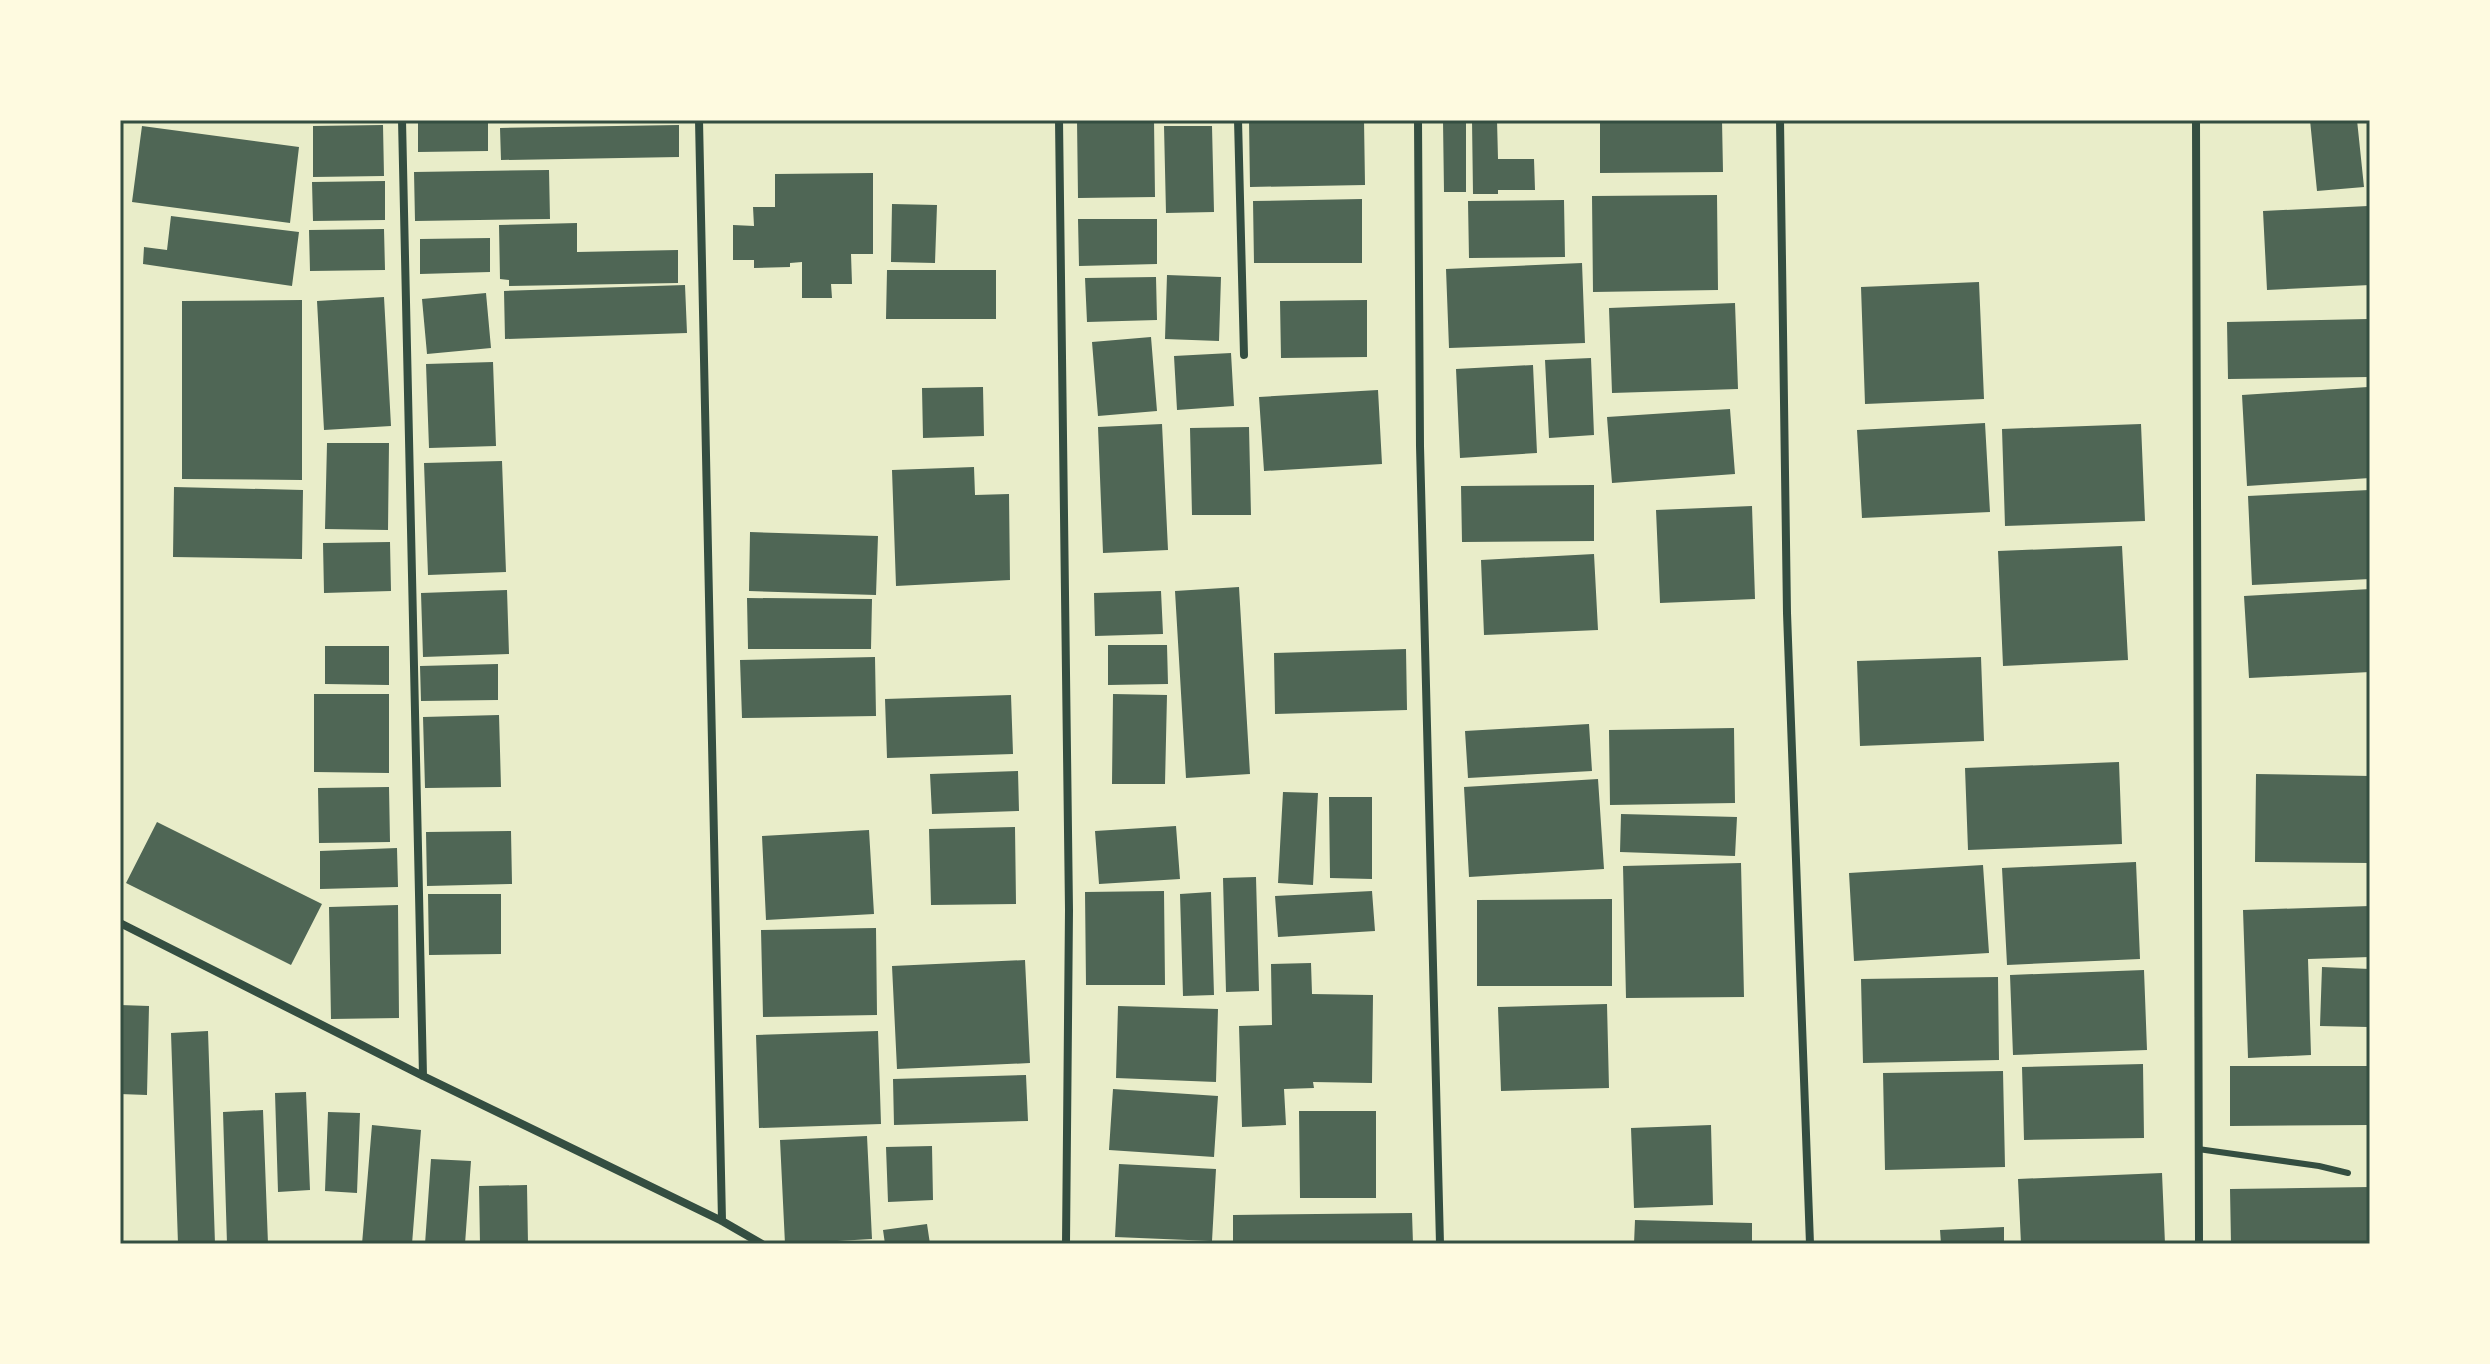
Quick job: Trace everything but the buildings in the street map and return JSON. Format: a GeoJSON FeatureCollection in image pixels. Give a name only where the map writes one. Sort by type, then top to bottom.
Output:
{"type":"FeatureCollection","features":[{"type":"Feature","properties":{"kind":"street"},"geometry":{"type":"LineString","coordinates":[[402,120],[423,1076]]}},
{"type":"Feature","properties":{"kind":"street"},"geometry":{"type":"LineString","coordinates":[[699,120],[722,1221]]}},
{"type":"Feature","properties":{"kind":"street"},"geometry":{"type":"LineString","coordinates":[[1059,120],[1069,910],[1066,1244]]}},
{"type":"Feature","properties":{"kind":"street"},"geometry":{"type":"LineString","coordinates":[[1238,120],[1244,355]]}},
{"type":"Feature","properties":{"kind":"street"},"geometry":{"type":"LineString","coordinates":[[1418,120],[1421,478],[1440,1244]]}},
{"type":"Feature","properties":{"kind":"street"},"geometry":{"type":"LineString","coordinates":[[1780,120],[1787,629],[1810,1244]]}},
{"type":"Feature","properties":{"kind":"street"},"geometry":{"type":"LineString","coordinates":[[2196,120],[2199,1244]]}},
{"type":"Feature","properties":{"kind":"street"},"geometry":{"type":"LineString","coordinates":[[120,923],[423,1076],[722,1221],[762,1244]]}},
{"type":"Feature","properties":{"kind":"lane"},"geometry":{"type":"LineString","coordinates":[[2198,1149],[2348,1173]]}}]}
